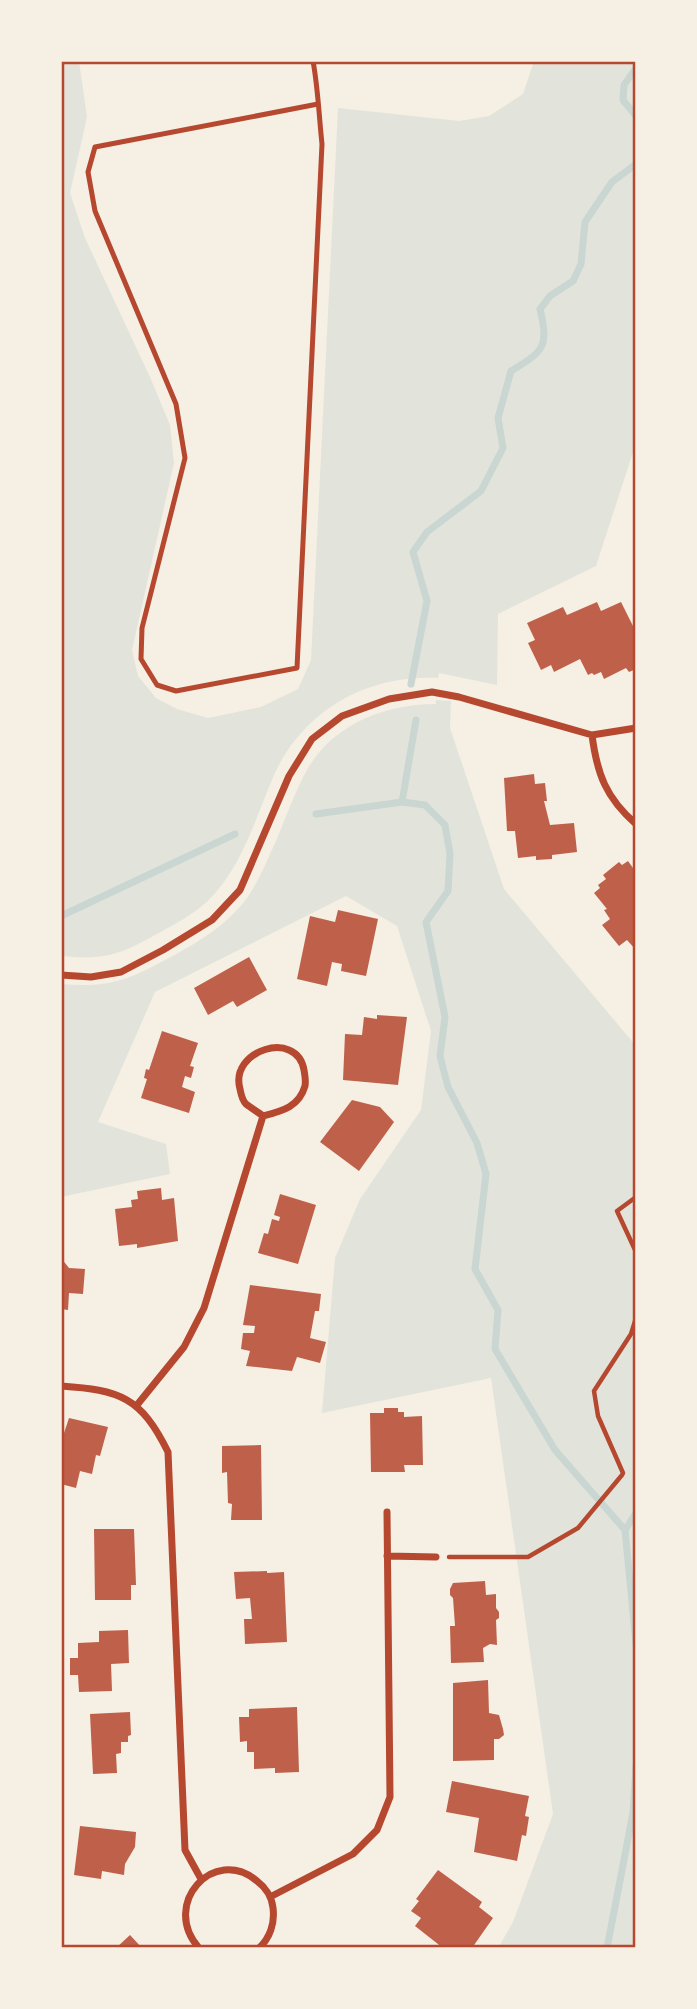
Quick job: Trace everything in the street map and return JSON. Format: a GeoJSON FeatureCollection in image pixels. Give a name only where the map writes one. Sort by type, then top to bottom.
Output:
{"type":"FeatureCollection","features":[{"type":"Feature","properties":{"kind":"street"},"geometry":{"type":"LineString","coordinates":[[61,975],[90,977],[121,972],[212,920],[240,890],[289,776],[312,739],[342,716],[389,699],[432,692],[459,697],[592,735],[636,728]]}},
{"type":"Feature","properties":{"kind":"street"},"geometry":{"type":"LineString","coordinates":[[592,735],[596,762],[608,794],[620,810],[636,824]]}},
{"type":"Feature","properties":{"kind":"street"},"geometry":{"type":"LineString","coordinates":[[268,1047],[284,1048],[297,1055],[303,1064],[306,1082],[301,1098],[285,1110],[264,1116],[244,1102],[238,1083],[242,1066],[254,1054],[268,1047]]}},
{"type":"Feature","properties":{"kind":"street"},"geometry":{"type":"LineString","coordinates":[[138,1405],[184,1348],[204,1308],[264,1116]]}},
{"type":"Feature","properties":{"kind":"street"},"geometry":{"type":"LineString","coordinates":[[61,1386],[91,1388],[115,1394],[138,1405],[157,1429],[168,1452],[185,1850],[201,1880]]}},
{"type":"Feature","properties":{"kind":"street"},"geometry":{"type":"LineString","coordinates":[[270,1897],[353,1854],[377,1830],[390,1797],[387,1512]]}},
{"type":"Feature","properties":{"kind":"street"},"geometry":{"type":"LineString","coordinates":[[387,1556],[436,1557]]}},
{"type":"Feature","properties":{"kind":"street"},"geometry":{"type":"LineString","coordinates":[[199,1948],[190,1938],[184,1922],[185,1905],[191,1891],[201,1880],[219,1871],[239,1871],[257,1881],[270,1897],[274,1907],[274,1921],[271,1932],[259,1948]]}},
{"type":"Feature","properties":{"kind":"lane"},"geometry":{"type":"LineString","coordinates":[[313,61],[318,104],[322,144],[297,668],[176,691],[157,685],[141,659],[142,628],[185,458],[176,404],[95,211],[88,172],[95,147],[318,104]]}},
{"type":"Feature","properties":{"kind":"path"},"geometry":{"type":"LineString","coordinates":[[636,1197],[617,1211],[636,1252]]}},
{"type":"Feature","properties":{"kind":"path"},"geometry":{"type":"LineString","coordinates":[[436,1557],[528,1557],[578,1528],[623,1473],[598,1416],[594,1391],[631,1334],[636,1318]]}},
{"type":"Feature","properties":{"kind":"shaded area"},"geometry":{"type":"Polygon","coordinates":[[[61,61],[79,61],[87,117],[70,193],[85,238],[170,425],[174,463],[132,650],[138,676],[156,698],[177,709],[208,718],[261,707],[298,689],[311,660],[338,108],[459,121],[489,116],[523,94],[534,61],[636,61],[636,443],[596,566],[498,614],[497,685],[439,673],[438,678],[387,682],[363,690],[320,715],[302,732],[287,752],[274,775],[238,860],[215,894],[192,913],[144,941],[112,954],[90,957],[61,956],[61,61]]]}},
{"type":"Feature","properties":{"kind":"shaded area"},"geometry":{"type":"Polygon","coordinates":[[[436,700],[451,701],[450,728],[504,889],[636,1046],[636,1948],[498,1948],[513,1922],[553,1814],[491,1378],[322,1413],[335,1258],[360,1199],[421,1110],[431,1031],[397,926],[346,896],[155,992],[98,1122],[166,1144],[170,1174],[61,1197],[61,984],[104,984],[128,978],[189,947],[210,933],[239,908],[251,891],[263,870],[299,786],[319,752],[332,739],[363,719],[399,708],[436,704],[436,700]]]}},
{"type":"Feature","properties":{"kind":"building"},"geometry":{"type":"Polygon","coordinates":[[[597,602],[601,611],[621,602],[636,632],[636,669],[629,672],[626,668],[604,679],[601,672],[588,675],[580,659],[554,672],[551,665],[541,670],[528,643],[535,640],[527,623],[563,607],[567,615],[597,602]]]}},
{"type":"Feature","properties":{"kind":"building"},"geometry":{"type":"Polygon","coordinates":[[[534,774],[535,784],[545,783],[547,801],[544,801],[550,825],[574,823],[577,852],[552,855],[552,859],[536,860],[536,856],[518,858],[515,831],[507,831],[504,778],[534,774]]]}},
{"type":"Feature","properties":{"kind":"building"},"geometry":{"type":"Polygon","coordinates":[[[628,861],[633,868],[636,866],[636,950],[627,940],[619,946],[602,925],[610,919],[604,910],[607,909],[594,893],[600,888],[598,885],[606,879],[603,875],[619,862],[622,865],[628,861]]]}},
{"type":"Feature","properties":{"kind":"building"},"geometry":{"type":"Polygon","coordinates":[[[338,910],[378,919],[366,976],[341,971],[342,964],[332,962],[327,986],[297,979],[310,916],[335,922],[338,910]]]}},
{"type":"Feature","properties":{"kind":"building"},"geometry":{"type":"Polygon","coordinates":[[[249,957],[267,990],[237,1007],[233,1001],[208,1015],[194,988],[249,957]]]}},
{"type":"Feature","properties":{"kind":"building"},"geometry":{"type":"Polygon","coordinates":[[[377,1015],[407,1017],[398,1085],[343,1080],[345,1034],[362,1035],[364,1017],[377,1019],[377,1015]]]}},
{"type":"Feature","properties":{"kind":"building"},"geometry":{"type":"Polygon","coordinates":[[[162,1031],[198,1043],[190,1066],[194,1067],[191,1078],[185,1076],[182,1087],[195,1092],[189,1113],[141,1098],[147,1079],[144,1078],[146,1069],[149,1070],[162,1031]]]}},
{"type":"Feature","properties":{"kind":"building"},"geometry":{"type":"Polygon","coordinates":[[[352,1100],[380,1107],[394,1122],[359,1171],[320,1142],[352,1100]]]}},
{"type":"Feature","properties":{"kind":"building"},"geometry":{"type":"Polygon","coordinates":[[[161,1188],[162,1200],[174,1198],[178,1241],[137,1248],[137,1244],[119,1246],[115,1209],[132,1207],[131,1200],[138,1199],[137,1191],[161,1188]]]}},
{"type":"Feature","properties":{"kind":"building"},"geometry":{"type":"Polygon","coordinates":[[[280,1194],[316,1205],[298,1264],[258,1253],[272,1219],[279,1221],[280,1217],[274,1215],[280,1194]]]}},
{"type":"Feature","properties":{"kind":"building"},"geometry":{"type":"Polygon","coordinates":[[[61,1258],[69,1268],[85,1269],[83,1294],[69,1293],[68,1310],[61,1309],[61,1258]]]}},
{"type":"Feature","properties":{"kind":"building"},"geometry":{"type":"Polygon","coordinates":[[[250,1285],[321,1294],[319,1311],[315,1311],[310,1338],[326,1342],[320,1363],[297,1357],[292,1371],[246,1366],[250,1351],[241,1349],[243,1333],[254,1333],[255,1326],[243,1325],[250,1285]]]}},
{"type":"Feature","properties":{"kind":"building"},"geometry":{"type":"Polygon","coordinates":[[[384,1408],[398,1408],[398,1412],[404,1412],[404,1417],[422,1416],[423,1465],[404,1465],[405,1472],[371,1472],[370,1413],[384,1413],[384,1408]]]}},
{"type":"Feature","properties":{"kind":"building"},"geometry":{"type":"Polygon","coordinates":[[[69,1418],[108,1427],[100,1456],[96,1455],[92,1474],[80,1471],[76,1488],[61,1484],[61,1442],[69,1418]]]}},
{"type":"Feature","properties":{"kind":"building"},"geometry":{"type":"Polygon","coordinates":[[[261,1445],[262,1520],[231,1520],[232,1504],[228,1503],[227,1472],[222,1473],[222,1446],[261,1445]]]}},
{"type":"Feature","properties":{"kind":"building"},"geometry":{"type":"Polygon","coordinates":[[[94,1529],[134,1529],[136,1585],[131,1585],[131,1600],[95,1600],[94,1529]]]}},
{"type":"Feature","properties":{"kind":"building"},"geometry":{"type":"Polygon","coordinates":[[[234,1572],[284,1572],[287,1642],[245,1644],[244,1619],[252,1619],[250,1598],[236,1599],[234,1572]]]}},
{"type":"Feature","properties":{"kind":"building"},"geometry":{"type":"Polygon","coordinates":[[[485,1581],[486,1595],[496,1594],[496,1608],[499,1612],[499,1618],[496,1620],[497,1645],[490,1644],[483,1648],[484,1662],[451,1663],[450,1626],[455,1626],[450,1589],[453,1583],[485,1581]]]}},
{"type":"Feature","properties":{"kind":"building"},"geometry":{"type":"Polygon","coordinates":[[[128,1630],[129,1663],[111,1664],[112,1691],[79,1692],[78,1675],[70,1675],[70,1658],[78,1658],[78,1643],[99,1642],[99,1631],[128,1630]]]}},
{"type":"Feature","properties":{"kind":"building"},"geometry":{"type":"Polygon","coordinates":[[[488,1680],[489,1713],[499,1715],[504,1735],[494,1739],[494,1760],[453,1761],[453,1683],[488,1680]]]}},
{"type":"Feature","properties":{"kind":"building"},"geometry":{"type":"Polygon","coordinates":[[[297,1707],[299,1772],[275,1773],[275,1768],[254,1769],[254,1752],[247,1752],[247,1741],[240,1742],[239,1717],[249,1717],[249,1709],[297,1707]]]}},
{"type":"Feature","properties":{"kind":"building"},"geometry":{"type":"Polygon","coordinates":[[[130,1712],[131,1735],[128,1736],[128,1742],[121,1742],[121,1753],[116,1754],[117,1773],[93,1774],[90,1714],[130,1712]]]}},
{"type":"Feature","properties":{"kind":"building"},"geometry":{"type":"Polygon","coordinates":[[[452,1781],[529,1796],[525,1816],[529,1817],[526,1836],[522,1835],[517,1861],[474,1852],[479,1818],[446,1812],[452,1781]]]}},
{"type":"Feature","properties":{"kind":"building"},"geometry":{"type":"Polygon","coordinates":[[[80,1826],[136,1832],[135,1847],[125,1864],[124,1875],[102,1871],[101,1879],[74,1875],[80,1826]]]}},
{"type":"Feature","properties":{"kind":"building"},"geometry":{"type":"Polygon","coordinates":[[[438,1870],[482,1902],[479,1907],[493,1918],[472,1948],[443,1948],[415,1926],[421,1918],[411,1911],[419,1901],[416,1899],[438,1870]]]}},
{"type":"Feature","properties":{"kind":"building"},"geometry":{"type":"Polygon","coordinates":[[[130,1935],[142,1948],[116,1948],[130,1935]]]}},
{"type":"Feature","properties":{"kind":"waterway"},"geometry":{"type":"LineString","coordinates":[[636,68],[624,85],[623,100],[636,116]]}},
{"type":"Feature","properties":{"kind":"waterway"},"geometry":{"type":"LineString","coordinates":[[411,684],[427,601],[413,552],[427,532],[481,491],[503,448],[498,418],[511,371],[531,358],[541,347],[544,332],[540,309],[550,296],[573,281],[581,264],[585,222],[612,182],[636,164]]}},
{"type":"Feature","properties":{"kind":"waterway"},"geometry":{"type":"LineString","coordinates":[[402,802],[416,720]]}},
{"type":"Feature","properties":{"kind":"waterway"},"geometry":{"type":"LineString","coordinates":[[316,814],[402,802],[425,805],[445,825],[450,854],[448,891],[426,922],[445,1017],[440,1056],[448,1087],[477,1143],[486,1174],[475,1269],[498,1310],[495,1349],[555,1450],[625,1530],[636,1644]]}},
{"type":"Feature","properties":{"kind":"waterway"},"geometry":{"type":"LineString","coordinates":[[61,916],[235,834]]}},
{"type":"Feature","properties":{"kind":"waterway"},"geometry":{"type":"LineString","coordinates":[[625,1530],[636,1513]]}},
{"type":"Feature","properties":{"kind":"waterway"},"geometry":{"type":"LineString","coordinates":[[607,1948],[633,1813],[636,1766]]}}]}
